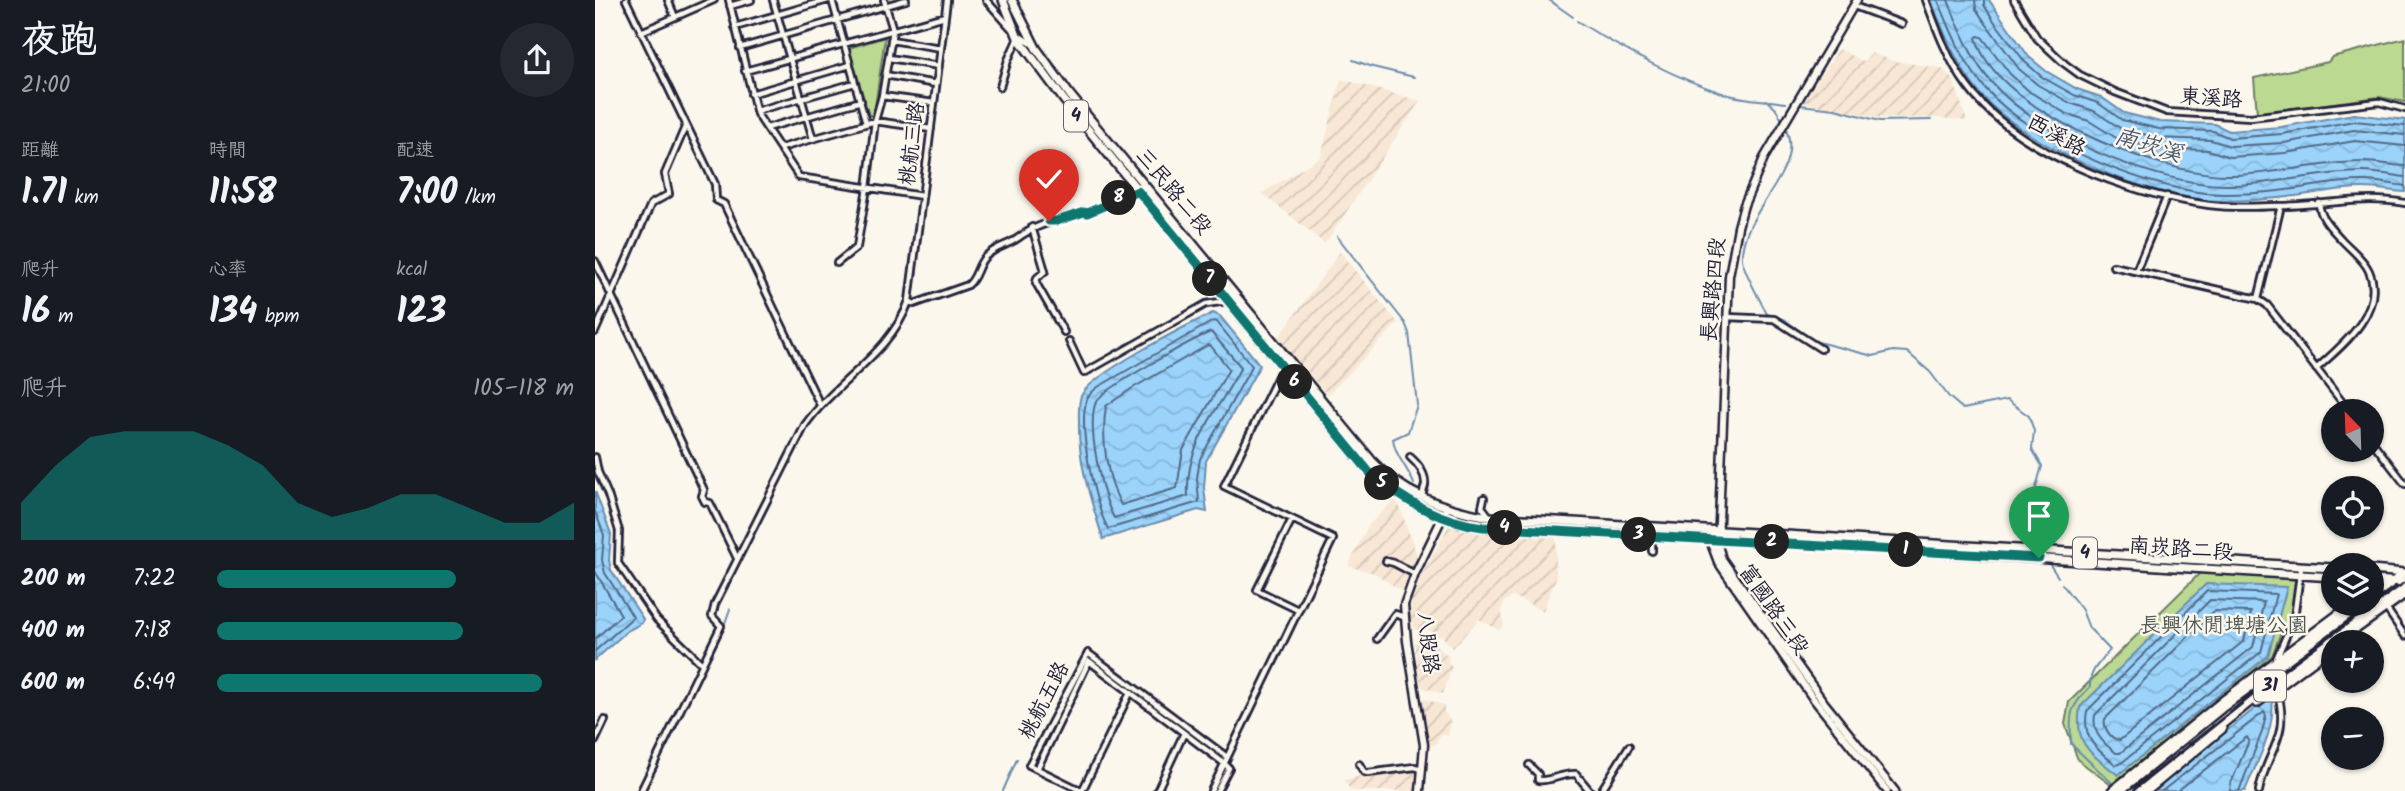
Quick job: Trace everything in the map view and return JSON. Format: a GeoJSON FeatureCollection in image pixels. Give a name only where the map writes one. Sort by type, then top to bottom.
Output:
{"type":"FeatureCollection","features":[{"type":"Feature","properties":{"kind":"main road","name":"三民路二段"},"geometry":{"type":"LineString","coordinates":[[1003,0],[1017,35],[1096,142],[1317,410]]}},
{"type":"Feature","properties":{"kind":"main road","name":"三民路二段"},"geometry":{"type":"LineString","coordinates":[[1012,0],[1036,48],[1077,104],[1319,397]]}},
{"type":"Feature","properties":{"kind":"main road","name":"南崁路二段"},"geometry":{"type":"LineString","coordinates":[[1319,397],[1377,467],[1405,489],[1447,508],[1490,517],[2300,570],[2321,574]]}},
{"type":"Feature","properties":{"kind":"main road","name":"南崁路二段"},"geometry":{"type":"LineString","coordinates":[[1317,410],[1370,473],[1415,506],[1462,524],[2300,570],[2321,569]]}},
{"type":"Feature","properties":{"kind":"main road"},"geometry":{"type":"LineString","coordinates":[[2384,571],[2403,573]]}},
{"type":"Feature","properties":{"kind":"main road"},"geometry":{"type":"LineString","coordinates":[[2384,587],[2403,573]]}},
{"type":"Feature","properties":{"kind":"main road"},"geometry":{"type":"LineString","coordinates":[[2384,581],[2405,582]]}},
{"type":"Feature","properties":{"kind":"main road"},"geometry":{"type":"LineString","coordinates":[[2384,584],[2391,581]]}},
{"type":"Feature","properties":{"kind":"main road","name":"31"},"geometry":{"type":"LineString","coordinates":[[2139,791],[2208,735],[2405,588]]}},
{"type":"Feature","properties":{"kind":"main road"},"geometry":{"type":"LineString","coordinates":[[2354,630],[2405,594]]}},
{"type":"Feature","properties":{"kind":"main road","name":"31"},"geometry":{"type":"LineString","coordinates":[[2112,791],[2189,728],[2337,616]]}},
{"type":"Feature","properties":{"kind":"main road","name":"31"},"geometry":{"type":"LineString","coordinates":[[2120,791],[2275,664],[2345,616]]}},
{"type":"Feature","properties":{"kind":"main road","name":"31"},"geometry":{"type":"LineString","coordinates":[[2147,791],[2276,685],[2321,654]]}},
{"type":"Feature","properties":{"kind":"main road"},"geometry":{"type":"LineString","coordinates":[[2189,728],[2211,717]]}},
{"type":"Feature","properties":{"kind":"main road"},"geometry":{"type":"LineString","coordinates":[[2199,749],[2208,735]]}},
{"type":"Feature","properties":{"kind":"street"},"geometry":{"type":"LineString","coordinates":[[626,0],[715,184],[716,200],[725,204],[820,405]]}},
{"type":"Feature","properties":{"kind":"street"},"geometry":{"type":"LineString","coordinates":[[668,0],[675,17]]}},
{"type":"Feature","properties":{"kind":"street"},"geometry":{"type":"LineString","coordinates":[[642,32],[714,0]]}},
{"type":"Feature","properties":{"kind":"street"},"geometry":{"type":"LineString","coordinates":[[751,0],[729,3],[751,94],[756,111],[799,177],[922,196]]}},
{"type":"Feature","properties":{"kind":"street"},"geometry":{"type":"LineString","coordinates":[[773,0],[813,139]]}},
{"type":"Feature","properties":{"kind":"street"},"geometry":{"type":"LineString","coordinates":[[735,27],[830,0],[866,123]]}},
{"type":"Feature","properties":{"kind":"street"},"geometry":{"type":"LineString","coordinates":[[740,48],[838,20],[885,3],[906,0]]}},
{"type":"Feature","properties":{"kind":"street"},"geometry":{"type":"LineString","coordinates":[[986,0],[1017,35],[1036,48]]}},
{"type":"Feature","properties":{"kind":"street","name":"西溪路"},"geometry":{"type":"LineString","coordinates":[[1926,0],[1959,74],[1982,104],[2006,125],[2066,162],[2121,184],[2214,205],[2281,206],[2373,198],[2405,203]]}},
{"type":"Feature","properties":{"kind":"street","name":"東溪路"},"geometry":{"type":"LineString","coordinates":[[2014,0],[2037,38],[2080,75],[2167,112],[2252,117],[2379,102],[2405,109]]}},
{"type":"Feature","properties":{"kind":"street","name":"桃航三路"},"geometry":{"type":"LineString","coordinates":[[909,301],[946,2]]}},
{"type":"Feature","properties":{"kind":"street"},"geometry":{"type":"LineString","coordinates":[[837,263],[857,247],[875,121],[893,30],[885,3]]}},
{"type":"Feature","properties":{"kind":"street"},"geometry":{"type":"LineString","coordinates":[[1855,3],[1902,24]]}},
{"type":"Feature","properties":{"kind":"street","name":"長興路四段"},"geometry":{"type":"LineString","coordinates":[[1718,530],[1727,317],[1733,250],[1744,205],[1756,175],[1855,3]]}},
{"type":"Feature","properties":{"kind":"street"},"geometry":{"type":"LineString","coordinates":[[745,71],[945,16]]}},
{"type":"Feature","properties":{"kind":"street"},"geometry":{"type":"LineString","coordinates":[[1000,86],[1017,35]]}},
{"type":"Feature","properties":{"kind":"street"},"geometry":{"type":"LineString","coordinates":[[891,40],[941,48]]}},
{"type":"Feature","properties":{"kind":"street"},"geometry":{"type":"LineString","coordinates":[[889,58],[939,66]]}},
{"type":"Feature","properties":{"kind":"street"},"geometry":{"type":"LineString","coordinates":[[751,94],[850,65]]}},
{"type":"Feature","properties":{"kind":"street"},"geometry":{"type":"LineString","coordinates":[[885,75],[936,84]]}},
{"type":"Feature","properties":{"kind":"street"},"geometry":{"type":"LineString","coordinates":[[756,111],[855,83]]}},
{"type":"Feature","properties":{"kind":"street"},"geometry":{"type":"LineString","coordinates":[[882,96],[934,103]]}},
{"type":"Feature","properties":{"kind":"street"},"geometry":{"type":"LineString","coordinates":[[767,128],[860,101]]}},
{"type":"Feature","properties":{"kind":"street"},"geometry":{"type":"LineString","coordinates":[[781,148],[875,121],[931,129]]}},
{"type":"Feature","properties":{"kind":"street"},"geometry":{"type":"LineString","coordinates":[[595,332],[651,204],[669,194],[665,174],[686,124]]}},
{"type":"Feature","properties":{"kind":"street"},"geometry":{"type":"LineString","coordinates":[[641,791],[721,626],[715,622],[712,610],[804,425],[820,405],[895,332],[909,301],[913,304],[968,285],[985,256],[994,248],[1032,228],[1087,213],[1138,191],[1145,185]]}},
{"type":"Feature","properties":{"kind":"street"},"geometry":{"type":"LineString","coordinates":[[2136,271],[2167,196]]}},
{"type":"Feature","properties":{"kind":"street"},"geometry":{"type":"LineString","coordinates":[[2316,369],[2338,350],[2366,315],[2371,307],[2372,282],[2362,261],[2327,223],[2319,211],[2319,203]]}},
{"type":"Feature","properties":{"kind":"street"},"geometry":{"type":"LineString","coordinates":[[2258,299],[2281,206]]}},
{"type":"Feature","properties":{"kind":"street"},"geometry":{"type":"LineString","coordinates":[[1032,228],[1045,271],[1037,278],[1036,283],[1064,331]]}},
{"type":"Feature","properties":{"kind":"street"},"geometry":{"type":"LineString","coordinates":[[595,261],[704,490],[702,496],[705,502],[709,503],[737,558]]}},
{"type":"Feature","properties":{"kind":"street"},"geometry":{"type":"LineString","coordinates":[[2113,266],[2258,299],[2267,305],[2340,399]]}},
{"type":"Feature","properties":{"kind":"street"},"geometry":{"type":"LineString","coordinates":[[1069,341],[1084,373],[1206,304],[1227,301]]}},
{"type":"Feature","properties":{"kind":"street"},"geometry":{"type":"LineString","coordinates":[[1727,317],[1774,319],[1821,349]]}},
{"type":"Feature","properties":{"kind":"street"},"geometry":{"type":"LineString","coordinates":[[1211,791],[1333,539],[1224,486],[1287,358]]}},
{"type":"Feature","properties":{"kind":"street"},"geometry":{"type":"LineString","coordinates":[[595,457],[619,531],[618,563],[657,620],[702,664]]}},
{"type":"Feature","properties":{"kind":"street"},"geometry":{"type":"LineString","coordinates":[[1410,457],[1420,467],[1423,476],[1423,499]]}},
{"type":"Feature","properties":{"kind":"street"},"geometry":{"type":"LineString","coordinates":[[2384,457],[2405,484]]}},
{"type":"Feature","properties":{"kind":"street"},"geometry":{"type":"LineString","coordinates":[[1484,498],[1482,507],[1490,517]]}},
{"type":"Feature","properties":{"kind":"street","name":"八股路"},"geometry":{"type":"LineString","coordinates":[[1420,791],[1424,745],[1404,617],[1406,594],[1447,508]]}},
{"type":"Feature","properties":{"kind":"street"},"geometry":{"type":"LineString","coordinates":[[1292,519],[1257,590],[1298,610]]}},
{"type":"Feature","properties":{"kind":"street"},"geometry":{"type":"LineString","coordinates":[[1715,539],[1718,530]]}},
{"type":"Feature","properties":{"kind":"street"},"geometry":{"type":"LineString","coordinates":[[1652,536],[1652,551]]}},
{"type":"Feature","properties":{"kind":"street","name":"富國路三段"},"geometry":{"type":"LineString","coordinates":[[1715,539],[1712,546],[1718,562],[1779,650],[1887,791]]}},
{"type":"Feature","properties":{"kind":"street"},"geometry":{"type":"LineString","coordinates":[[1386,561],[1415,574]]}},
{"type":"Feature","properties":{"kind":"street"},"geometry":{"type":"LineString","coordinates":[[2259,791],[2281,729],[2282,715],[2275,664],[2294,618],[2300,570]]}},
{"type":"Feature","properties":{"kind":"street"},"geometry":{"type":"LineString","coordinates":[[2386,607],[2405,636]]}},
{"type":"Feature","properties":{"kind":"street"},"geometry":{"type":"LineString","coordinates":[[1377,639],[1395,614],[1404,617]]}},
{"type":"Feature","properties":{"kind":"street"},"geometry":{"type":"LineString","coordinates":[[1088,653],[1227,757]]}},
{"type":"Feature","properties":{"kind":"street","name":"桃航五路"},"geometry":{"type":"LineString","coordinates":[[1088,653],[1089,662],[1037,769],[1029,765],[1088,653]]}},
{"type":"Feature","properties":{"kind":"street"},"geometry":{"type":"LineString","coordinates":[[1089,662],[1229,768],[1217,791]]}},
{"type":"Feature","properties":{"kind":"street"},"geometry":{"type":"LineString","coordinates":[[1037,769],[1082,791],[1130,692]]}},
{"type":"Feature","properties":{"kind":"street"},"geometry":{"type":"LineString","coordinates":[[595,741],[605,720]]}},
{"type":"Feature","properties":{"kind":"street","name":"富國路三段"},"geometry":{"type":"LineString","coordinates":[[1843,731],[1895,791]]}},
{"type":"Feature","properties":{"kind":"street"},"geometry":{"type":"LineString","coordinates":[[1157,791],[1184,733]]}},
{"type":"Feature","properties":{"kind":"street"},"geometry":{"type":"LineString","coordinates":[[1601,791],[1629,746]]}},
{"type":"Feature","properties":{"kind":"street"},"geometry":{"type":"LineString","coordinates":[[1359,764],[1364,772],[1368,773],[1423,769]]}},
{"type":"Feature","properties":{"kind":"street"},"geometry":{"type":"LineString","coordinates":[[1529,765],[1538,774],[1538,780],[1576,774],[1590,791]]}},
{"type":"Feature","properties":{"kind":"shaded area"},"geometry":{"type":"Polygon","coordinates":[[[1839,49],[1864,62],[1872,53],[1893,61],[1941,68],[1953,79],[1967,121],[1881,118],[1803,102],[1839,49]]]}},
{"type":"Feature","properties":{"kind":"shaded area"},"geometry":{"type":"Polygon","coordinates":[[[1341,79],[1420,101],[1325,244],[1262,193],[1321,157],[1341,79]]]}},
{"type":"Feature","properties":{"kind":"shaded area"},"geometry":{"type":"Polygon","coordinates":[[[1340,252],[1398,323],[1328,395],[1277,340],[1340,252]]]}},
{"type":"Feature","properties":{"kind":"shaded area"},"geometry":{"type":"Polygon","coordinates":[[[1394,500],[1398,502],[1419,561],[1405,593],[1374,573],[1348,566],[1368,526],[1394,500]]]}},
{"type":"Feature","properties":{"kind":"shaded area"},"geometry":{"type":"Polygon","coordinates":[[[1449,525],[1470,530],[1556,536],[1556,578],[1543,611],[1513,596],[1504,602],[1501,609],[1504,625],[1499,630],[1479,619],[1453,648],[1441,635],[1438,638],[1426,628],[1414,630],[1410,614],[1412,599],[1418,582],[1449,525]]]}},
{"type":"Feature","properties":{"kind":"shaded area"},"geometry":{"type":"Polygon","coordinates":[[[1425,640],[1449,656],[1448,663],[1452,667],[1443,694],[1421,687],[1414,642],[1425,640]]]}},
{"type":"Feature","properties":{"kind":"shaded area"},"geometry":{"type":"Polygon","coordinates":[[[1421,698],[1444,705],[1444,711],[1451,722],[1448,736],[1441,733],[1435,745],[1427,746],[1421,698]]]}},
{"type":"Feature","properties":{"kind":"shaded area"},"geometry":{"type":"Polygon","coordinates":[[[1418,770],[1416,791],[1351,791],[1344,780],[1365,775],[1379,777],[1418,770]]]}},
{"type":"Feature","properties":{"kind":"green space"},"geometry":{"type":"Polygon","coordinates":[[[885,37],[874,114],[869,116],[849,48],[885,37]]]}},
{"type":"Feature","properties":{"kind":"green space"},"geometry":{"type":"Polygon","coordinates":[[[2405,38],[2405,102],[2379,97],[2257,113],[2254,78],[2328,62],[2332,57],[2405,38]]]}},
{"type":"Feature","properties":{"kind":"green space","name":"長興休閒埤塘公園"},"geometry":{"type":"Polygon","coordinates":[[[2202,571],[2297,578],[2297,607],[2281,632],[2272,656],[2111,785],[2078,760],[2065,724],[2069,702],[2202,571]]]}},
{"type":"Feature","properties":{"kind":"water","name":"南崁溪"},"geometry":{"type":"Polygon","coordinates":[[[1931,0],[1989,0],[2029,57],[2046,71],[2077,89],[2101,97],[2124,113],[2160,122],[2215,124],[2229,131],[2281,127],[2354,114],[2405,120],[2405,192],[2352,188],[2258,200],[2196,199],[2128,182],[2093,168],[2028,133],[2001,114],[1980,94],[1958,61],[1931,0]]]}},
{"type":"Feature","properties":{"kind":"water"},"geometry":{"type":"Polygon","coordinates":[[[1213,313],[1220,316],[1260,365],[1206,461],[1204,488],[1207,512],[1198,510],[1103,539],[1086,482],[1081,453],[1081,396],[1088,387],[1120,363],[1213,313]]]}},
{"type":"Feature","properties":{"kind":"water"},"geometry":{"type":"Polygon","coordinates":[[[595,491],[611,534],[611,570],[643,619],[642,623],[627,631],[595,660],[595,491]]]}},
{"type":"Feature","properties":{"kind":"water","name":"長興休閒埤塘公園"},"geometry":{"type":"Polygon","coordinates":[[[2206,584],[2287,587],[2268,656],[2118,775],[2086,747],[2079,731],[2080,707],[2206,584]]]}},
{"type":"Feature","properties":{"kind":"water"},"geometry":{"type":"Polygon","coordinates":[[[2272,695],[2269,732],[2245,791],[2151,791],[2272,695]]]}},
{"type":"Feature","properties":{"kind":"waterway"},"geometry":{"type":"LineString","coordinates":[[1549,0],[1573,17]]}},
{"type":"Feature","properties":{"kind":"waterway"},"geometry":{"type":"LineString","coordinates":[[1577,21],[1647,62],[1684,79],[1737,97],[1786,103]]}},
{"type":"Feature","properties":{"kind":"waterway"},"geometry":{"type":"LineString","coordinates":[[1353,60],[1414,77]]}},
{"type":"Feature","properties":{"kind":"waterway"},"geometry":{"type":"LineString","coordinates":[[1766,100],[1776,109],[1782,120]]}},
{"type":"Feature","properties":{"kind":"waterway"},"geometry":{"type":"LineString","coordinates":[[1800,105],[1835,109],[1880,121],[1931,120]]}},
{"type":"Feature","properties":{"kind":"waterway"},"geometry":{"type":"LineString","coordinates":[[1786,129],[1789,145],[1787,161],[1751,225],[1744,242],[1742,259],[1767,314],[1785,320],[1814,341],[1873,356],[1893,351],[1907,352],[1930,372],[1949,397],[1963,409],[2007,400],[2029,416],[2034,431],[2032,449],[2042,466],[2026,523],[2039,547]]}},
{"type":"Feature","properties":{"kind":"waterway"},"geometry":{"type":"LineString","coordinates":[[1337,236],[1405,323],[1409,333],[1417,405],[1408,432],[1393,439],[1396,451],[1414,484]]}},
{"type":"Feature","properties":{"kind":"waterway"},"geometry":{"type":"LineString","coordinates":[[2050,565],[2058,577]]}},
{"type":"Feature","properties":{"kind":"waterway"},"geometry":{"type":"LineString","coordinates":[[2062,584],[2082,610],[2089,628],[2110,650],[2091,676],[2090,687],[2074,707],[2071,744],[2114,785]]}},
{"type":"Feature","properties":{"kind":"waterway"},"geometry":{"type":"LineString","coordinates":[[648,782],[720,637],[730,609]]}},
{"type":"Feature","properties":{"kind":"waterway"},"geometry":{"type":"LineString","coordinates":[[1003,791],[1017,759]]}},
{"type":"Feature","properties":{"kind":"railway"},"geometry":{"type":"LineString","coordinates":[[2133,791],[2301,657],[2405,582]]}},
{"type":"Feature","properties":{"kind":"route"},"geometry":{"type":"LineString","coordinates":[[1049,221],[1087,213],[1138,191],[1370,473],[1415,506],[1450,521],[1483,527],[2039,558]]}}]}
